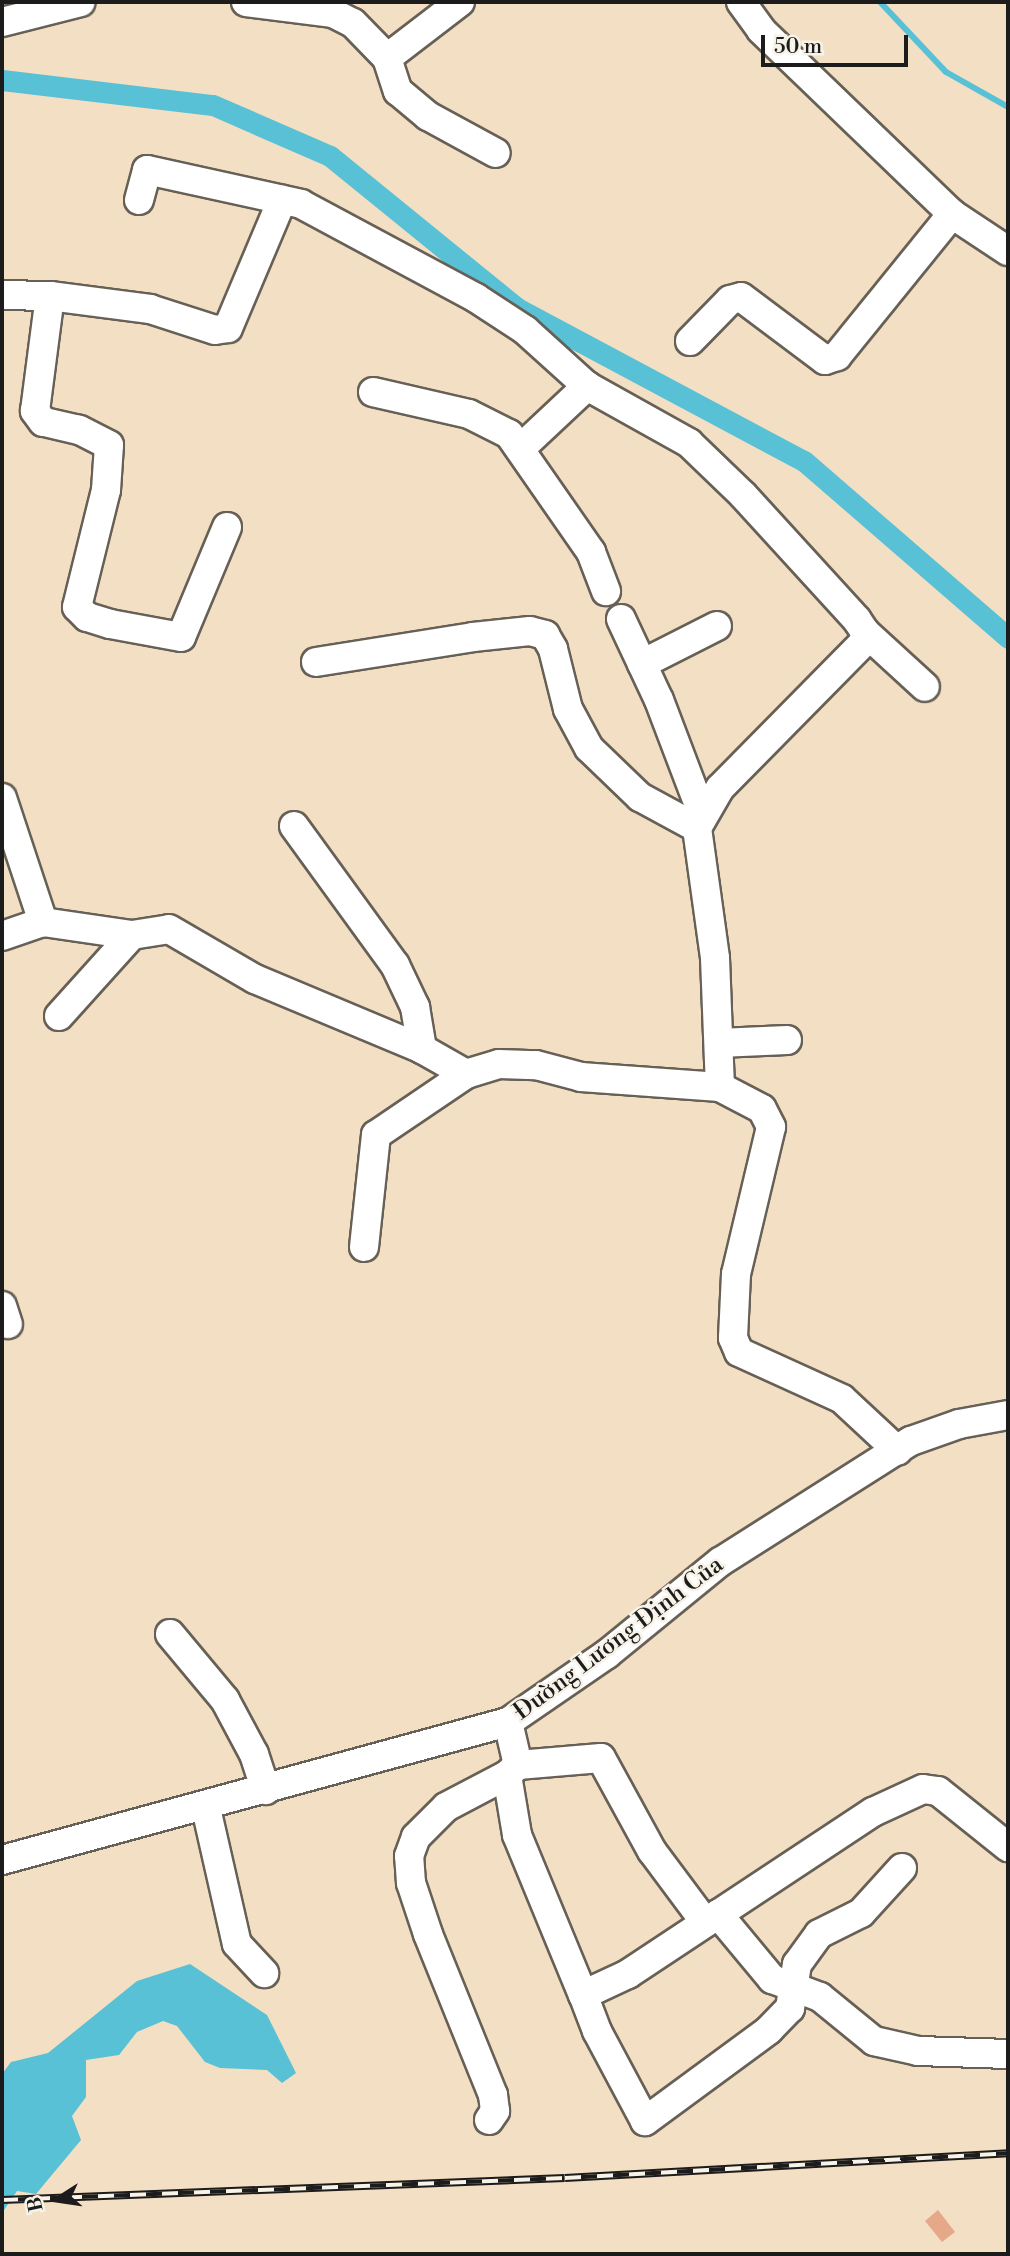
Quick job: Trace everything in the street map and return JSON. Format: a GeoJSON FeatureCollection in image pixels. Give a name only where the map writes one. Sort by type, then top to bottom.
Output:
{"type":"FeatureCollection","features":[{"type":"Feature","properties":{"kind":"street"},"geometry":{"type":"LineString","coordinates":[[2,22],[80,2]]}},
{"type":"Feature","properties":{"kind":"street"},"geometry":{"type":"LineString","coordinates":[[246,2],[333,13],[353,23],[387,58],[398,91],[428,116],[496,153]]}},
{"type":"Feature","properties":{"kind":"street"},"geometry":{"type":"LineString","coordinates":[[387,58],[460,2]]}},
{"type":"Feature","properties":{"kind":"street"},"geometry":{"type":"LineString","coordinates":[[741,2],[761,30],[952,214],[1008,251]]}},
{"type":"Feature","properties":{"kind":"street"},"geometry":{"type":"LineString","coordinates":[[139,200],[147,170],[282,200],[312,209],[476,298],[525,330],[587,386],[689,443],[743,495],[865,632],[925,687]]}},
{"type":"Feature","properties":{"kind":"street"},"geometry":{"type":"LineString","coordinates":[[2,295],[116,302],[215,330],[228,328],[282,200]]}},
{"type":"Feature","properties":{"kind":"street"},"geometry":{"type":"LineString","coordinates":[[690,341],[730,300],[741,297],[825,360],[837,356],[952,214]]}},
{"type":"Feature","properties":{"kind":"street"},"geometry":{"type":"LineString","coordinates":[[50,296],[34,411],[43,422],[79,430],[109,446],[106,490],[77,607],[87,617],[110,624],[181,636],[228,527]]}},
{"type":"Feature","properties":{"kind":"street"},"geometry":{"type":"LineString","coordinates":[[521,448],[587,386]]}},
{"type":"Feature","properties":{"kind":"street"},"geometry":{"type":"LineString","coordinates":[[373,392],[469,414],[509,434],[592,552],[606,591]]}},
{"type":"Feature","properties":{"kind":"street"},"geometry":{"type":"LineString","coordinates":[[621,619],[642,664],[699,820],[715,958],[720,1087]]}},
{"type":"Feature","properties":{"kind":"street"},"geometry":{"type":"LineString","coordinates":[[642,664],[718,626]]}},
{"type":"Feature","properties":{"kind":"street"},"geometry":{"type":"LineString","coordinates":[[316,662],[474,637],[530,631],[545,635],[553,649],[568,709],[589,748],[640,797],[699,820]]}},
{"type":"Feature","properties":{"kind":"street"},"geometry":{"type":"LineString","coordinates":[[699,820],[786,716],[864,642],[865,632]]}},
{"type":"Feature","properties":{"kind":"street"},"geometry":{"type":"LineString","coordinates":[[2,798],[43,922]]}},
{"type":"Feature","properties":{"kind":"street"},"geometry":{"type":"LineString","coordinates":[[294,826],[395,965],[415,1007],[422,1049]]}},
{"type":"Feature","properties":{"kind":"street"},"geometry":{"type":"LineString","coordinates":[[2,936],[43,922],[132,935],[169,929],[255,979],[422,1049],[466,1073]]}},
{"type":"Feature","properties":{"kind":"street"},"geometry":{"type":"LineString","coordinates":[[59,1016],[132,935]]}},
{"type":"Feature","properties":{"kind":"street"},"geometry":{"type":"LineString","coordinates":[[719,1043],[787,1040]]}},
{"type":"Feature","properties":{"kind":"street"},"geometry":{"type":"LineString","coordinates":[[364,1247],[376,1135],[466,1073],[499,1064],[536,1065],[581,1077],[720,1087],[762,1110],[771,1127],[736,1274],[733,1338],[740,1352],[822,1387],[866,1417],[898,1451]]}},
{"type":"Feature","properties":{"kind":"street","name":"Đường Lương Định Của"},"geometry":{"type":"LineString","coordinates":[[2,1860],[206,1808],[508,1723],[607,1654],[720,1562],[898,1451],[932,1432],[1008,1415]]}},
{"type":"Feature","properties":{"kind":"street"},"geometry":{"type":"LineString","coordinates":[[170,1634],[225,1700],[254,1754],[265,1790]]}},
{"type":"Feature","properties":{"kind":"street"},"geometry":{"type":"LineString","coordinates":[[508,1723],[517,1835],[597,2031],[645,2121],[769,2030],[790,2008],[797,1964],[818,1934],[861,1913],[902,1868]]}},
{"type":"Feature","properties":{"kind":"street"},"geometry":{"type":"LineString","coordinates":[[489,2120],[495,2110],[493,2095],[428,1934],[411,1883],[409,1856],[416,1837],[446,1807],[513,1770],[601,1758],[652,1851],[772,1979],[820,1997],[874,2041],[918,2051],[1008,2054]]}},
{"type":"Feature","properties":{"kind":"street"},"geometry":{"type":"LineString","coordinates":[[583,1995],[628,1974],[873,1812],[923,1789],[938,1791],[1008,1847]]}},
{"type":"Feature","properties":{"kind":"street"},"geometry":{"type":"LineString","coordinates":[[206,1808],[237,1944],[264,1973]]}},
{"type":"Feature","properties":{"kind":"water"},"geometry":{"type":"Polygon","coordinates":[[[190,1964],[267,2015],[296,2073],[282,2083],[267,2070],[220,2068],[205,2062],[177,2026],[163,2021],[137,2032],[119,2055],[86,2060],[86,2097],[72,2116],[81,2140],[36,2194],[17,2191],[2,2213],[2,2074],[11,2062],[48,2053],[137,1981],[190,1964]]]}},
{"type":"Feature","properties":{"kind":"building"},"geometry":{"type":"Polygon","coordinates":[[[938,2210],[955,2232],[942,2242],[925,2221],[938,2210]]]}},
{"type":"Feature","properties":{"kind":"waterway"},"geometry":{"type":"LineString","coordinates":[[880,2],[946,72],[1008,107]]}},
{"type":"Feature","properties":{"kind":"waterway"},"geometry":{"type":"LineString","coordinates":[[2,80],[213,105],[330,156],[517,308],[804,461],[1008,638]]}},
{"type":"Feature","properties":{"kind":"railway"},"geometry":{"type":"LineString","coordinates":[[2,2200],[565,2178],[1008,2153]]}}]}
